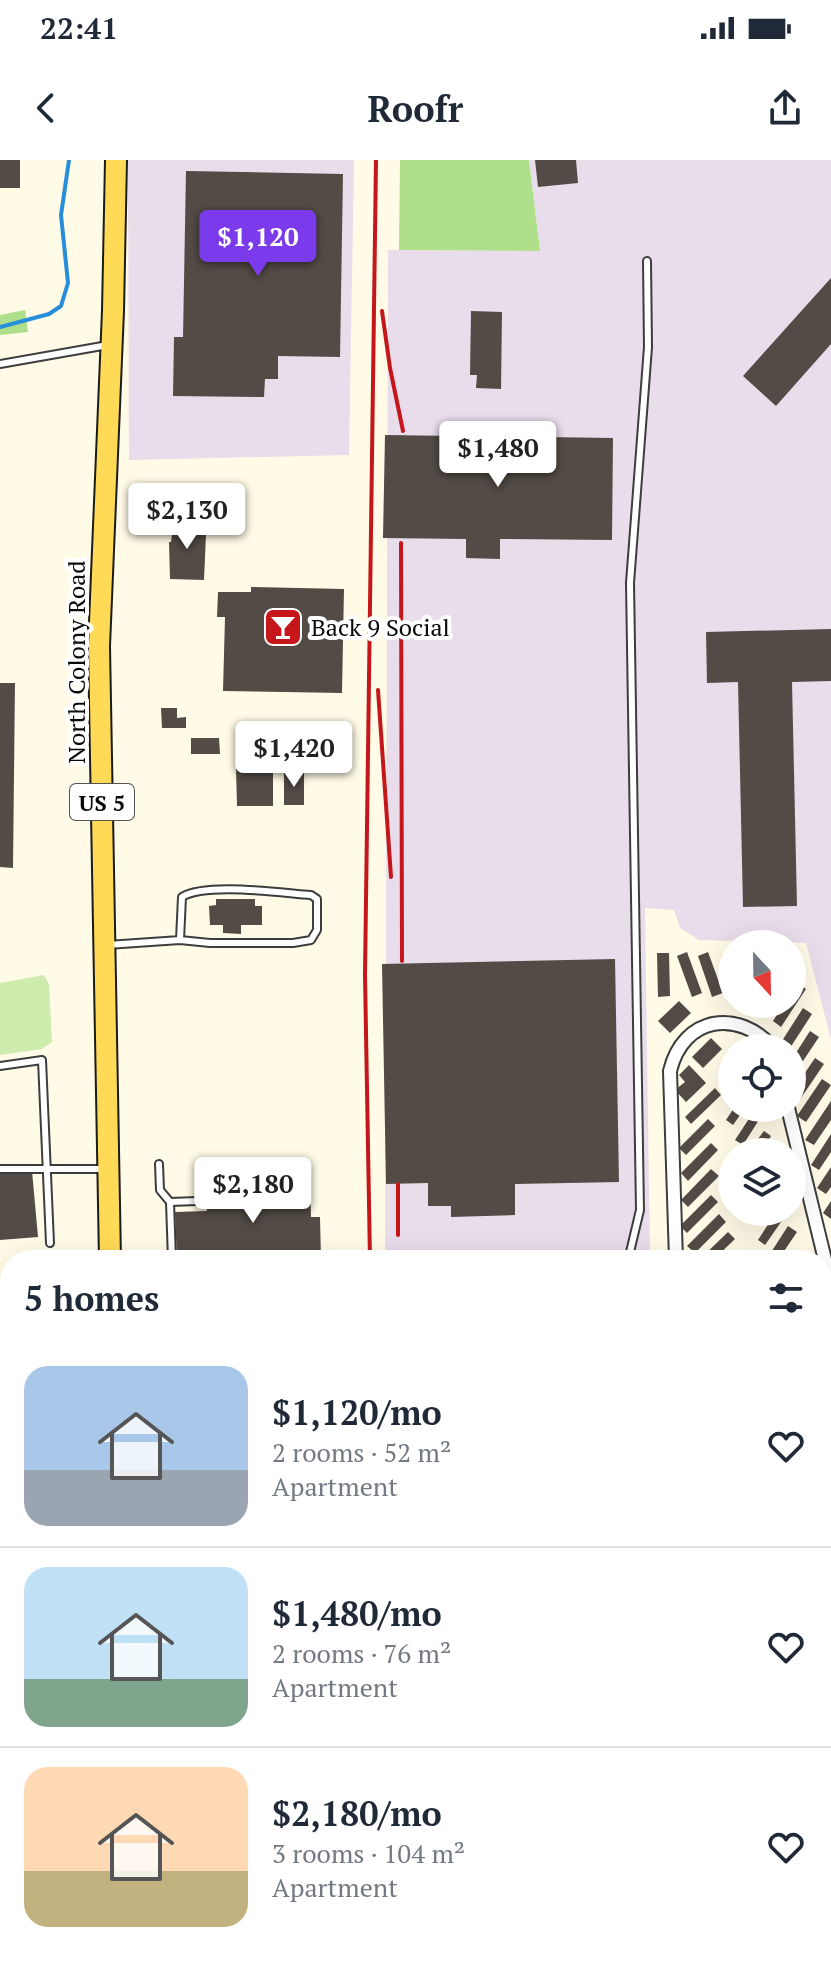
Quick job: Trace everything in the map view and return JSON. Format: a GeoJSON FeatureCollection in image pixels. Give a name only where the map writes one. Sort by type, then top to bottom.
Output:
{"type":"FeatureCollection","features":[{"type":"Feature","properties":{"kind":"main road","name":"North Colony Road"},"geometry":{"type":"LineString","coordinates":[[110,1250],[99,646],[112,345],[116,160]]}},
{"type":"Feature","properties":{"kind":"street"},"geometry":{"type":"LineString","coordinates":[[676,1250],[670,1071],[675,1053],[697,1030],[724,1022],[741,1024],[759,1034]]}},
{"type":"Feature","properties":{"kind":"street"},"geometry":{"type":"LineString","coordinates":[[791,1122],[823,1250]]}},
{"type":"Feature","properties":{"kind":"lane"},"geometry":{"type":"LineString","coordinates":[[630,1250],[640,1210],[640,1194],[630,583],[648,347],[647,261]]}},
{"type":"Feature","properties":{"kind":"lane"},"geometry":{"type":"LineString","coordinates":[[0,364],[112,345]]}},
{"type":"Feature","properties":{"kind":"lane"},"geometry":{"type":"LineString","coordinates":[[104,945],[180,940],[252,943],[311,940],[317,930],[317,899],[311,895],[191,891],[182,897],[180,940]]}},
{"type":"Feature","properties":{"kind":"lane"},"geometry":{"type":"LineString","coordinates":[[0,1066],[42,1060],[50,1243]]}},
{"type":"Feature","properties":{"kind":"lane"},"geometry":{"type":"LineString","coordinates":[[159,1164],[160,1190],[170,1202],[172,1250]]}},
{"type":"Feature","properties":{"kind":"lane"},"geometry":{"type":"LineString","coordinates":[[0,1169],[108,1170]]}},
{"type":"Feature","properties":{"kind":"lane"},"geometry":{"type":"LineString","coordinates":[[170,1202],[197,1201]]}},
{"type":"Feature","properties":{"kind":"shaded area"},"geometry":{"type":"Polygon","coordinates":[[[128,160],[354,160],[349,455],[129,460],[128,160]]]}},
{"type":"Feature","properties":{"kind":"shaded area"},"geometry":{"type":"Polygon","coordinates":[[[529,160],[831,160],[831,1039],[806,943],[806,930],[718,930],[718,941],[699,940],[680,928],[674,910],[645,908],[650,1250],[385,1250],[388,250],[540,251],[529,160]]]}},
{"type":"Feature","properties":{"kind":"green space"},"geometry":{"type":"Polygon","coordinates":[[[400,160],[529,160],[540,251],[399,250],[400,160]]]}},
{"type":"Feature","properties":{"kind":"green space"},"geometry":{"type":"Polygon","coordinates":[[[25,310],[28,332],[0,335],[0,315],[25,310]]]}},
{"type":"Feature","properties":{"kind":"green space"},"geometry":{"type":"Polygon","coordinates":[[[44,975],[49,984],[52,1042],[42,1049],[0,1055],[0,983],[44,975]]]}},
{"type":"Feature","properties":{"kind":"building"},"geometry":{"type":"Polygon","coordinates":[[[0,160],[20,160],[20,188],[0,188],[0,160]]]}},
{"type":"Feature","properties":{"kind":"building"},"geometry":{"type":"Polygon","coordinates":[[[535,160],[576,160],[578,183],[538,187],[535,160]]]}},
{"type":"Feature","properties":{"kind":"building"},"geometry":{"type":"Polygon","coordinates":[[[186,171],[343,174],[340,357],[278,356],[278,379],[265,379],[264,397],[173,396],[174,337],[183,337],[186,171]]]}},
{"type":"Feature","properties":{"kind":"building"},"geometry":{"type":"Polygon","coordinates":[[[831,278],[831,344],[776,406],[743,376],[831,278]]]}},
{"type":"Feature","properties":{"kind":"building"},"geometry":{"type":"Polygon","coordinates":[[[471,311],[502,312],[501,389],[476,388],[477,375],[470,375],[471,311]]]}},
{"type":"Feature","properties":{"kind":"building"},"geometry":{"type":"Polygon","coordinates":[[[385,435],[613,438],[612,540],[500,539],[500,559],[466,558],[466,539],[383,538],[385,435]]]}},
{"type":"Feature","properties":{"kind":"building"},"geometry":{"type":"Polygon","coordinates":[[[174,516],[192,516],[192,534],[206,534],[204,580],[170,579],[169,542],[174,534],[174,516]]]}},
{"type":"Feature","properties":{"kind":"building"},"geometry":{"type":"Polygon","coordinates":[[[251,587],[344,589],[342,693],[223,691],[225,617],[217,617],[218,592],[251,592],[251,587]]]}},
{"type":"Feature","properties":{"kind":"building"},"geometry":{"type":"Polygon","coordinates":[[[831,629],[831,681],[792,682],[797,906],[743,907],[738,682],[707,683],[706,632],[831,629]]]}},
{"type":"Feature","properties":{"kind":"building"},"geometry":{"type":"Polygon","coordinates":[[[0,683],[15,683],[13,868],[0,867],[0,683]]]}},
{"type":"Feature","properties":{"kind":"building"},"geometry":{"type":"Polygon","coordinates":[[[161,708],[177,708],[177,718],[186,717],[186,728],[162,728],[161,708]]]}},
{"type":"Feature","properties":{"kind":"building"},"geometry":{"type":"Polygon","coordinates":[[[191,738],[219,738],[220,754],[191,754],[191,738]]]}},
{"type":"Feature","properties":{"kind":"building"},"geometry":{"type":"Polygon","coordinates":[[[273,768],[273,806],[237,806],[236,769],[273,768]]]}},
{"type":"Feature","properties":{"kind":"building"},"geometry":{"type":"Polygon","coordinates":[[[284,773],[304,773],[304,805],[284,805],[284,773]]]}},
{"type":"Feature","properties":{"kind":"building"},"geometry":{"type":"Polygon","coordinates":[[[216,899],[255,899],[255,906],[262,906],[262,925],[241,925],[241,934],[223,933],[223,925],[210,925],[209,906],[216,905],[216,899]]]}},
{"type":"Feature","properties":{"kind":"building"},"geometry":{"type":"Polygon","coordinates":[[[687,952],[702,993],[692,997],[677,956],[687,952]]]}},
{"type":"Feature","properties":{"kind":"building"},"geometry":{"type":"Polygon","coordinates":[[[708,952],[718,979],[718,995],[712,997],[698,956],[708,952]]]}},
{"type":"Feature","properties":{"kind":"building"},"geometry":{"type":"Polygon","coordinates":[[[657,953],[669,953],[670,996],[658,997],[657,953]]]}},
{"type":"Feature","properties":{"kind":"building"},"geometry":{"type":"Polygon","coordinates":[[[615,959],[619,1182],[515,1184],[515,1215],[451,1217],[451,1206],[428,1206],[428,1183],[386,1184],[382,964],[615,959]]]}},
{"type":"Feature","properties":{"kind":"building"},"geometry":{"type":"Polygon","coordinates":[[[679,1001],[691,1013],[670,1033],[658,1021],[679,1001]]]}},
{"type":"Feature","properties":{"kind":"building"},"geometry":{"type":"Polygon","coordinates":[[[806,1010],[812,1014],[799,1034],[786,1034],[797,1018],[806,1018],[806,1010]]]}},
{"type":"Feature","properties":{"kind":"building"},"geometry":{"type":"Polygon","coordinates":[[[775,1018],[787,1018],[781,1027],[773,1021],[775,1018]]]}},
{"type":"Feature","properties":{"kind":"building"},"geometry":{"type":"Polygon","coordinates":[[[810,1031],[819,1037],[806,1056],[806,1037],[810,1031]]]}},
{"type":"Feature","properties":{"kind":"building"},"geometry":{"type":"Polygon","coordinates":[[[711,1038],[718,1045],[718,1053],[703,1068],[692,1057],[711,1038]]]}},
{"type":"Feature","properties":{"kind":"building"},"geometry":{"type":"Polygon","coordinates":[[[815,1058],[824,1064],[806,1091],[806,1071],[815,1058]]]}},
{"type":"Feature","properties":{"kind":"building"},"geometry":{"type":"Polygon","coordinates":[[[689,1065],[706,1083],[686,1102],[675,1090],[685,1082],[679,1075],[689,1065]]]}},
{"type":"Feature","properties":{"kind":"building"},"geometry":{"type":"Polygon","coordinates":[[[822,1079],[831,1085],[806,1122],[806,1103],[822,1079]]]}},
{"type":"Feature","properties":{"kind":"building"},"geometry":{"type":"Polygon","coordinates":[[[715,1088],[718,1098],[691,1124],[685,1117],[715,1088]]]}},
{"type":"Feature","properties":{"kind":"building"},"geometry":{"type":"Polygon","coordinates":[[[831,1101],[831,1120],[814,1145],[806,1138],[831,1101]]]}},
{"type":"Feature","properties":{"kind":"building"},"geometry":{"type":"Polygon","coordinates":[[[708,1119],[715,1126],[686,1155],[679,1148],[708,1119]]]}},
{"type":"Feature","properties":{"kind":"building"},"geometry":{"type":"Polygon","coordinates":[[[747,1122],[758,1122],[747,1138],[736,1138],[747,1122]]]}},
{"type":"Feature","properties":{"kind":"building"},"geometry":{"type":"Polygon","coordinates":[[[764,1131],[771,1136],[770,1138],[759,1138],[764,1131]]]}},
{"type":"Feature","properties":{"kind":"building"},"geometry":{"type":"Polygon","coordinates":[[[831,1134],[831,1152],[819,1170],[811,1165],[831,1134]]]}},
{"type":"Feature","properties":{"kind":"building"},"geometry":{"type":"Polygon","coordinates":[[[711,1143],[718,1150],[688,1181],[681,1173],[711,1143]]]}},
{"type":"Feature","properties":{"kind":"building"},"geometry":{"type":"Polygon","coordinates":[[[831,1167],[831,1187],[826,1194],[817,1188],[831,1167]]]}},
{"type":"Feature","properties":{"kind":"building"},"geometry":{"type":"Polygon","coordinates":[[[711,1169],[718,1175],[688,1207],[681,1200],[711,1169]]]}},
{"type":"Feature","properties":{"kind":"building"},"geometry":{"type":"Polygon","coordinates":[[[32,1171],[38,1237],[0,1240],[0,1174],[32,1171]]]}},
{"type":"Feature","properties":{"kind":"building"},"geometry":{"type":"Polygon","coordinates":[[[310,1174],[311,1217],[320,1217],[321,1250],[177,1250],[175,1212],[207,1211],[206,1190],[278,1188],[278,1176],[310,1174]]]}},
{"type":"Feature","properties":{"kind":"building"},"geometry":{"type":"Polygon","coordinates":[[[711,1195],[718,1202],[687,1233],[680,1226],[711,1195]]]}},
{"type":"Feature","properties":{"kind":"building"},"geometry":{"type":"Polygon","coordinates":[[[831,1201],[831,1219],[823,1213],[831,1201]]]}},
{"type":"Feature","properties":{"kind":"building"},"geometry":{"type":"Polygon","coordinates":[[[718,1215],[718,1226],[722,1226],[698,1250],[687,1246],[718,1215]]]}},
{"type":"Feature","properties":{"kind":"building"},"geometry":{"type":"Polygon","coordinates":[[[767,1226],[778,1226],[765,1245],[758,1240],[767,1226]]]}},
{"type":"Feature","properties":{"kind":"building"},"geometry":{"type":"Polygon","coordinates":[[[788,1226],[797,1232],[785,1250],[772,1250],[788,1226]]]}},
{"type":"Feature","properties":{"kind":"building"},"geometry":{"type":"Polygon","coordinates":[[[728,1232],[735,1239],[723,1250],[709,1250],[728,1232]]]}},
{"type":"Feature","properties":{"kind":"waterway"},"geometry":{"type":"LineString","coordinates":[[0,327],[49,314],[61,306],[68,283],[61,215],[69,160]]}},
{"type":"Feature","properties":{"kind":"railway"},"geometry":{"type":"LineString","coordinates":[[370,1250],[365,975],[376,160]]}},
{"type":"Feature","properties":{"kind":"railway"},"geometry":{"type":"LineString","coordinates":[[382,311],[403,431]]}},
{"type":"Feature","properties":{"kind":"railway"},"geometry":{"type":"LineString","coordinates":[[401,543],[402,961]]}},
{"type":"Feature","properties":{"kind":"railway"},"geometry":{"type":"LineString","coordinates":[[378,690],[391,877]]}},
{"type":"Feature","properties":{"kind":"railway"},"geometry":{"type":"LineString","coordinates":[[398,1184],[398,1235]]}},
{"type":"Feature","properties":{"kind":"place","name":"Back 9 Social"},"geometry":{"type":"Point","coordinates":[283,627]}}]}
